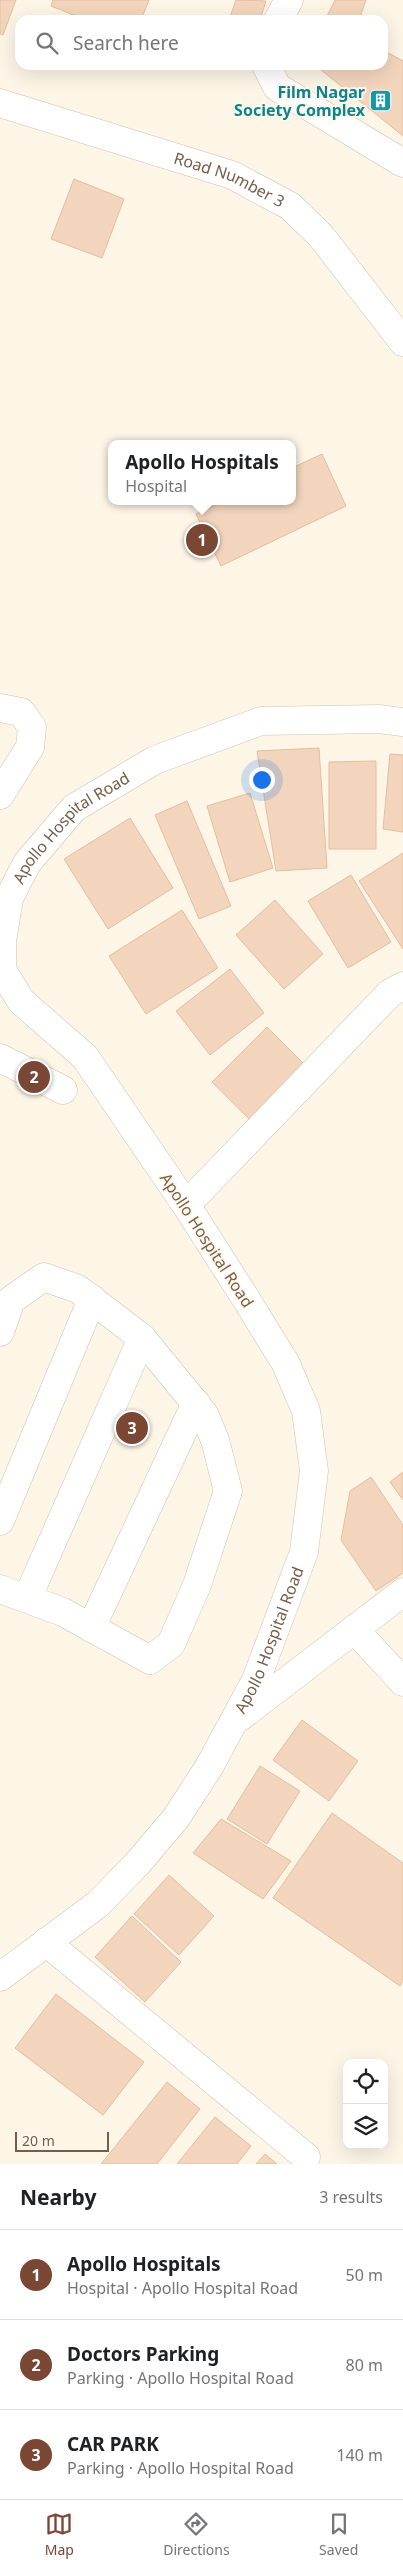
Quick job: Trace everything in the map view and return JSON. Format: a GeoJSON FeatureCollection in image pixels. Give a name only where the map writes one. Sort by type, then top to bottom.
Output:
{"type":"FeatureCollection","features":[{"type":"Feature","properties":{"kind":"street"},"geometry":{"type":"LineString","coordinates":[[281,15],[289,0]]}},
{"type":"Feature","properties":{"kind":"street"},"geometry":{"type":"LineString","coordinates":[[268,70],[277,87],[403,163]]}},
{"type":"Feature","properties":{"kind":"street","name":"Road Number 3"},"geometry":{"type":"LineString","coordinates":[[0,103],[232,175],[290,206],[321,236],[401,335]]}},
{"type":"Feature","properties":{"kind":"street"},"geometry":{"type":"LineString","coordinates":[[0,708],[21,712],[32,727],[30,747],[0,795]]}},
{"type":"Feature","properties":{"kind":"street","name":"Apollo Hospital Road"},"geometry":{"type":"LineString","coordinates":[[0,1976],[98,1904],[137,1864],[176,1818],[209,1767],[256,1680],[304,1552],[314,1471],[306,1411],[286,1364],[186,1205],[85,1057],[11,997],[2,970],[1,941],[5,896],[27,863],[74,808],[154,760],[261,720],[378,720],[403,722]]}},
{"type":"Feature","properties":{"kind":"street"},"geometry":{"type":"LineString","coordinates":[[186,1205],[390,994],[403,986]]}},
{"type":"Feature","properties":{"kind":"street"},"geometry":{"type":"LineString","coordinates":[[0,1058],[63,1090]]}},
{"type":"Feature","properties":{"kind":"street"},"geometry":{"type":"LineString","coordinates":[[0,1332],[11,1300],[44,1277],[78,1289],[142,1338],[196,1403],[204,1414],[215,1440],[228,1491],[198,1585],[171,1644],[150,1660],[63,1612],[0,1589]]}},
{"type":"Feature","properties":{"kind":"street"},"geometry":{"type":"LineString","coordinates":[[0,1521],[92,1299]]}},
{"type":"Feature","properties":{"kind":"street"},"geometry":{"type":"LineString","coordinates":[[27,1599],[142,1338]]}},
{"type":"Feature","properties":{"kind":"street"},"geometry":{"type":"LineString","coordinates":[[90,1628],[196,1403]]}},
{"type":"Feature","properties":{"kind":"street"},"geometry":{"type":"LineString","coordinates":[[231,1724],[403,1592]]}},
{"type":"Feature","properties":{"kind":"street"},"geometry":{"type":"LineString","coordinates":[[354,1629],[403,1682]]}},
{"type":"Feature","properties":{"kind":"street"},"geometry":{"type":"LineString","coordinates":[[46,1942],[306,2157]]}},
{"type":"Feature","properties":{"kind":"building"},"geometry":{"type":"Polygon","coordinates":[[[0,0],[16,0],[3,35],[0,34],[0,0]]]}},
{"type":"Feature","properties":{"kind":"building"},"geometry":{"type":"Polygon","coordinates":[[[53,0],[149,0],[143,15],[74,15],[51,6],[53,0]]]}},
{"type":"Feature","properties":{"kind":"building"},"geometry":{"type":"Polygon","coordinates":[[[236,0],[266,1],[262,15],[231,15],[236,0]]]}},
{"type":"Feature","properties":{"kind":"building"},"geometry":{"type":"Polygon","coordinates":[[[335,0],[366,0],[361,15],[328,15],[335,0]]]}},
{"type":"Feature","properties":{"kind":"building","name":"Film Nagar Society Complex"},"geometry":{"type":"Polygon","coordinates":[[[388,53],[403,61],[403,136],[321,70],[388,70],[388,53]]]}},
{"type":"Feature","properties":{"kind":"building"},"geometry":{"type":"Polygon","coordinates":[[[74,179],[124,199],[102,258],[51,239],[74,179]]]}},
{"type":"Feature","properties":{"kind":"building"},"geometry":{"type":"Polygon","coordinates":[[[322,454],[346,506],[221,566],[196,514],[215,505],[296,505],[296,466],[322,454]]]}},
{"type":"Feature","properties":{"kind":"building"},"geometry":{"type":"Polygon","coordinates":[[[319,748],[327,868],[276,871],[257,751],[319,748]]]}},
{"type":"Feature","properties":{"kind":"building"},"geometry":{"type":"Polygon","coordinates":[[[390,754],[403,755],[403,832],[383,829],[390,754]]]}},
{"type":"Feature","properties":{"kind":"building"},"geometry":{"type":"Polygon","coordinates":[[[376,761],[376,849],[329,849],[329,762],[376,761]]]}},
{"type":"Feature","properties":{"kind":"building"},"geometry":{"type":"Polygon","coordinates":[[[250,793],[273,868],[230,882],[207,806],[250,793]]]}},
{"type":"Feature","properties":{"kind":"building"},"geometry":{"type":"Polygon","coordinates":[[[187,801],[231,906],[199,919],[155,815],[187,801]]]}},
{"type":"Feature","properties":{"kind":"building"},"geometry":{"type":"Polygon","coordinates":[[[130,818],[173,888],[108,929],[64,859],[130,818]]]}},
{"type":"Feature","properties":{"kind":"building"},"geometry":{"type":"Polygon","coordinates":[[[403,853],[403,949],[359,881],[403,853]]]}},
{"type":"Feature","properties":{"kind":"building"},"geometry":{"type":"Polygon","coordinates":[[[351,875],[391,942],[348,968],[308,901],[351,875]]]}},
{"type":"Feature","properties":{"kind":"building"},"geometry":{"type":"Polygon","coordinates":[[[275,900],[323,954],[284,989],[236,935],[275,900]]]}},
{"type":"Feature","properties":{"kind":"building"},"geometry":{"type":"Polygon","coordinates":[[[182,910],[218,968],[146,1014],[109,956],[182,910]]]}},
{"type":"Feature","properties":{"kind":"building"},"geometry":{"type":"Polygon","coordinates":[[[230,969],[264,1013],[210,1055],[176,1011],[230,969]]]}},
{"type":"Feature","properties":{"kind":"building"},"geometry":{"type":"Polygon","coordinates":[[[267,1027],[307,1067],[252,1122],[212,1082],[267,1027]]]}},
{"type":"Feature","properties":{"kind":"building"},"geometry":{"type":"Polygon","coordinates":[[[403,1472],[403,1500],[390,1482],[403,1472]]]}},
{"type":"Feature","properties":{"kind":"building"},"geometry":{"type":"Polygon","coordinates":[[[371,1477],[403,1525],[403,1573],[376,1591],[341,1540],[350,1491],[371,1477]]]}},
{"type":"Feature","properties":{"kind":"building"},"geometry":{"type":"Polygon","coordinates":[[[302,1720],[358,1761],[329,1801],[273,1760],[302,1720]]]}},
{"type":"Feature","properties":{"kind":"building"},"geometry":{"type":"Polygon","coordinates":[[[260,1766],[300,1791],[267,1844],[227,1819],[260,1766]]]}},
{"type":"Feature","properties":{"kind":"building"},"geometry":{"type":"Polygon","coordinates":[[[332,1813],[403,1863],[403,1981],[400,1986],[273,1898],[332,1813]]]}},
{"type":"Feature","properties":{"kind":"building"},"geometry":{"type":"Polygon","coordinates":[[[221,1819],[291,1861],[263,1899],[193,1853],[221,1819]]]}},
{"type":"Feature","properties":{"kind":"building"},"geometry":{"type":"Polygon","coordinates":[[[169,1875],[214,1916],[179,1955],[134,1914],[169,1875]]]}},
{"type":"Feature","properties":{"kind":"building"},"geometry":{"type":"Polygon","coordinates":[[[132,1916],[181,1962],[145,2002],[95,1957],[132,1916]]]}},
{"type":"Feature","properties":{"kind":"building"},"geometry":{"type":"Polygon","coordinates":[[[56,1994],[144,2062],[103,2115],[15,2048],[56,1994]]]}},
{"type":"Feature","properties":{"kind":"building"},"geometry":{"type":"Polygon","coordinates":[[[167,2082],[200,2109],[157,2164],[101,2164],[167,2082]]]}},
{"type":"Feature","properties":{"kind":"building"},"geometry":{"type":"Polygon","coordinates":[[[215,2117],[251,2146],[237,2164],[177,2164],[215,2117]]]}},
{"type":"Feature","properties":{"kind":"building"},"geometry":{"type":"Polygon","coordinates":[[[265,2154],[277,2164],[256,2164],[265,2154]]]}},
{"type":"Feature","properties":{"kind":"place","name":"Film Nagar Society Complex"},"geometry":{"type":"Point","coordinates":[381,101]}},
{"type":"Feature","properties":{"kind":"place","name":"Apollo Hospitals"},"geometry":{"type":"Point","coordinates":[202,540]}},
{"type":"Feature","properties":{"kind":"place","name":"Doctors Parking"},"geometry":{"type":"Point","coordinates":[34,1077]}},
{"type":"Feature","properties":{"kind":"place","name":"CAR PARK"},"geometry":{"type":"Point","coordinates":[132,1428]}}]}
